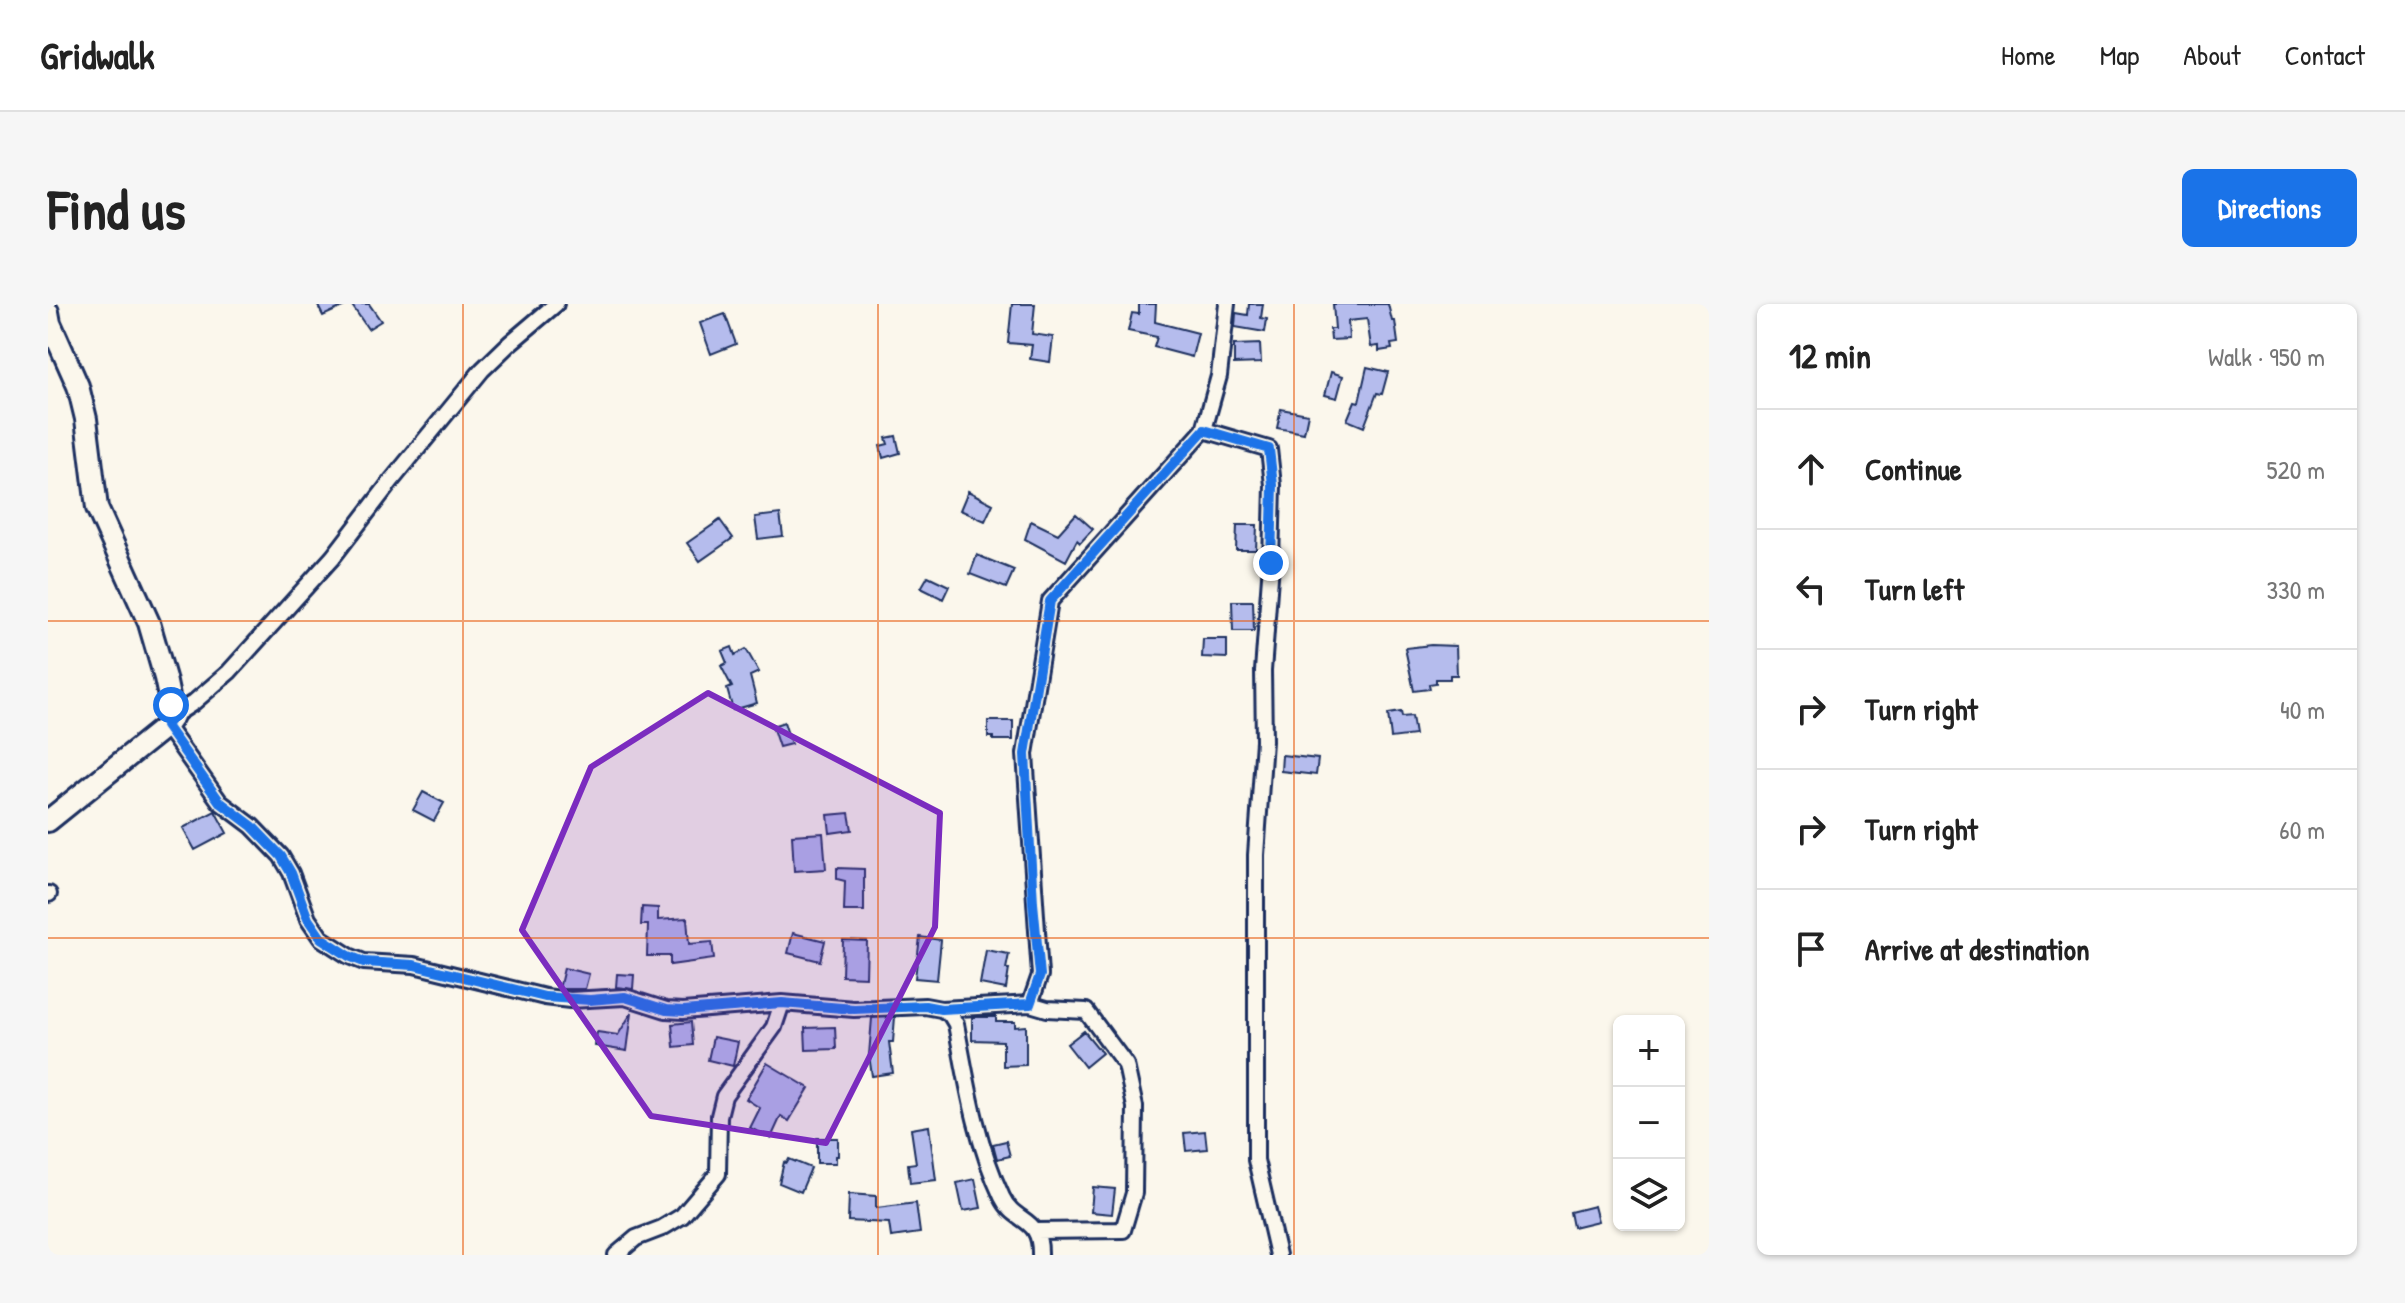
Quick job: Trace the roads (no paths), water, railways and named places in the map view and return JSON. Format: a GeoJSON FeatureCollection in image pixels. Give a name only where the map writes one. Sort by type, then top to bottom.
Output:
{"type":"FeatureCollection","features":[{"type":"Feature","properties":{"kind":"street"},"geometry":{"type":"LineString","coordinates":[[48,821],[193,703],[237,663],[333,557],[482,370],[556,304]]}},
{"type":"Feature","properties":{"kind":"street"},"geometry":{"type":"LineString","coordinates":[[1030,1004],[1040,975],[1025,754],[1050,601],[1204,430],[1219,376],[1227,304]]}},
{"type":"Feature","properties":{"kind":"street"},"geometry":{"type":"LineString","coordinates":[[48,312],[78,386],[86,419],[97,508],[149,623],[165,678],[170,721],[220,802],[252,826],[281,856],[291,873],[308,919],[321,938],[364,962],[414,965],[545,997],[570,1000],[625,997],[666,1010],[782,1003],[854,1009],[925,1006],[941,1009],[1030,1004],[1047,1009],[1086,1011],[1126,1065],[1135,1107],[1134,1193],[1123,1230],[1036,1231]]}},
{"type":"Feature","properties":{"kind":"street"},"geometry":{"type":"LineString","coordinates":[[1204,430],[1269,449],[1273,485],[1263,671],[1264,741],[1256,855],[1256,1160],[1278,1255]]}},
{"type":"Feature","properties":{"kind":"street"},"geometry":{"type":"LineString","coordinates":[[616,1255],[636,1238],[682,1216],[718,1174],[719,1116],[724,1096],[774,1027],[782,1003]]}},
{"type":"Feature","properties":{"kind":"street"},"geometry":{"type":"LineString","coordinates":[[941,1009],[950,1014],[956,1024],[979,1139],[1000,1193],[1006,1205],[1036,1231],[1040,1238],[1040,1255]]}}]}
